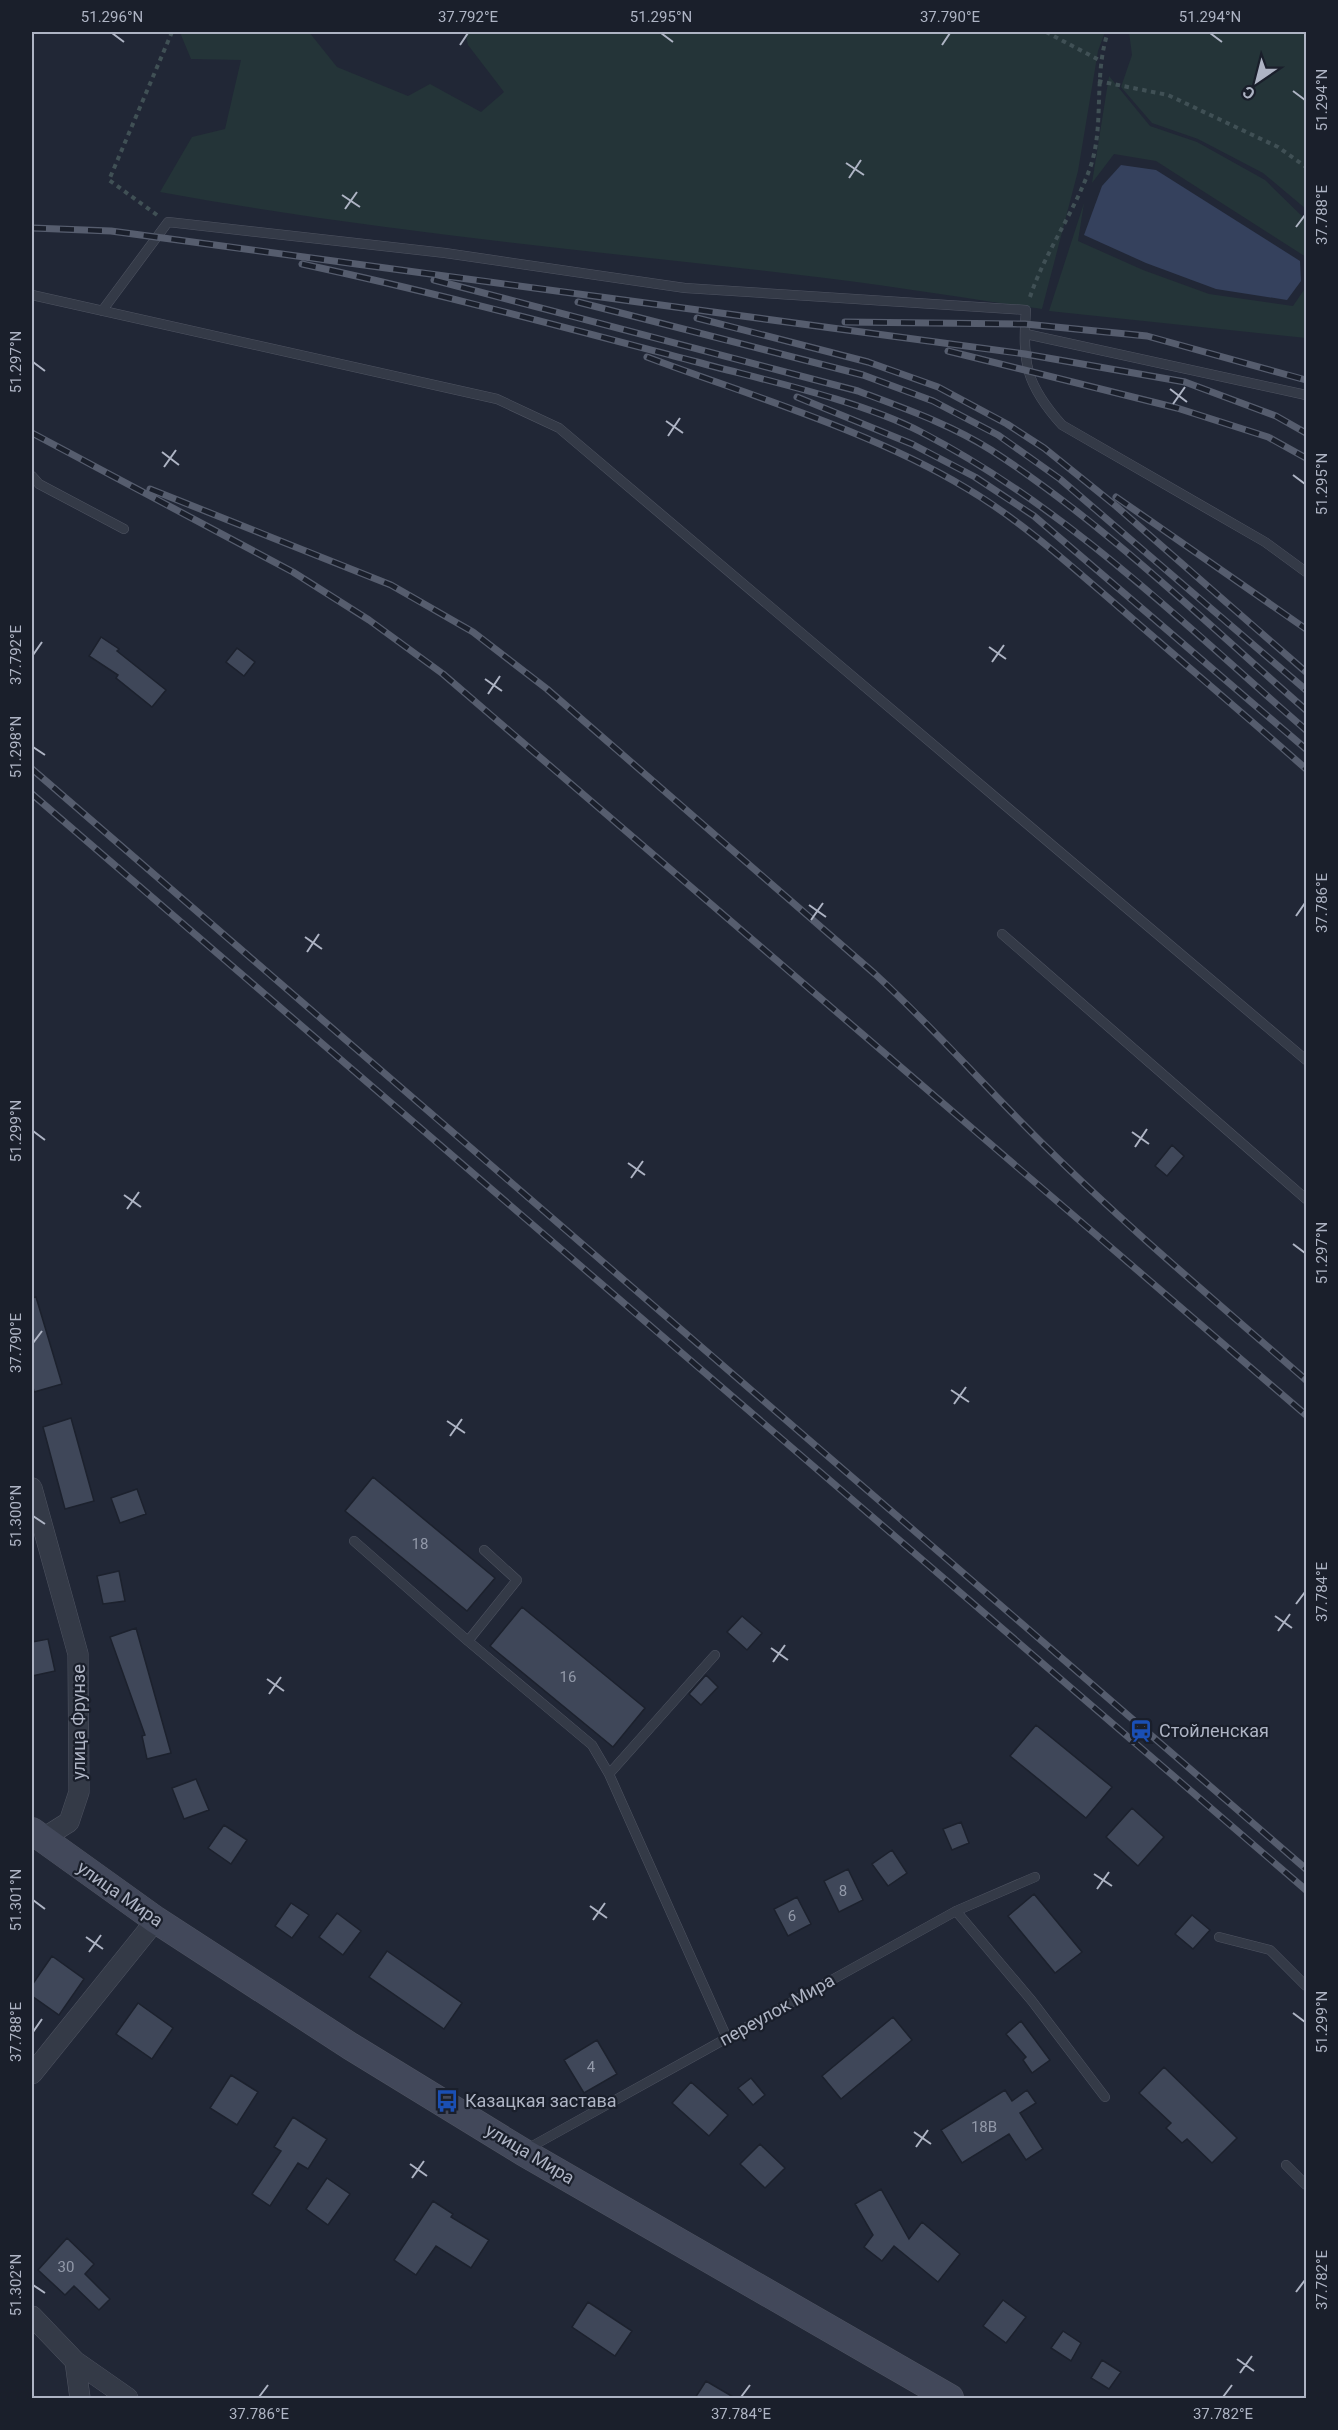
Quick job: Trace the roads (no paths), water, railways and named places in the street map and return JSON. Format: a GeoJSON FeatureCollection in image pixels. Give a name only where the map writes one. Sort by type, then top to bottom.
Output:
{"type":"FeatureCollection","features":[{"type":"Feature","properties":{"kind":"main road","name":"улица Мира"},"geometry":{"type":"LineString","coordinates":[[37,1835],[156,1920],[350,2046],[524,2152],[950,2398]]}},
{"type":"Feature","properties":{"kind":"street","name":"улица Фрунзе"},"geometry":{"type":"LineString","coordinates":[[32,1488],[78,1654],[79,1792],[69,1822],[37,1835]]}},
{"type":"Feature","properties":{"kind":"street"},"geometry":{"type":"LineString","coordinates":[[32,2074],[156,1920]]}},
{"type":"Feature","properties":{"kind":"street"},"geometry":{"type":"LineString","coordinates":[[32,2316],[75,2361],[128,2398]]}},
{"type":"Feature","properties":{"kind":"street"},"geometry":{"type":"LineString","coordinates":[[75,2361],[80,2398]]}},
{"type":"Feature","properties":{"kind":"lane"},"geometry":{"type":"LineString","coordinates":[[102,311],[168,222],[445,253],[685,288],[1026,310],[1026,369],[1041,401],[1062,425],[1264,542],[1306,572]]}},
{"type":"Feature","properties":{"kind":"lane"},"geometry":{"type":"LineString","coordinates":[[32,295],[497,399],[559,428],[1306,1060]]}},
{"type":"Feature","properties":{"kind":"lane"},"geometry":{"type":"LineString","coordinates":[[1026,334],[1306,395]]}},
{"type":"Feature","properties":{"kind":"lane"},"geometry":{"type":"LineString","coordinates":[[32,476],[39,484],[124,529]]}},
{"type":"Feature","properties":{"kind":"lane"},"geometry":{"type":"LineString","coordinates":[[1002,934],[1306,1199]]}},
{"type":"Feature","properties":{"kind":"lane"},"geometry":{"type":"LineString","coordinates":[[354,1541],[468,1641],[592,1744],[609,1774],[727,2038]]}},
{"type":"Feature","properties":{"kind":"lane"},"geometry":{"type":"LineString","coordinates":[[468,1641],[517,1580],[484,1550]]}},
{"type":"Feature","properties":{"kind":"lane"},"geometry":{"type":"LineString","coordinates":[[609,1774],[715,1655]]}},
{"type":"Feature","properties":{"kind":"lane","name":"переулок Мира"},"geometry":{"type":"LineString","coordinates":[[524,2152],[956,1911],[1035,1877]]}},
{"type":"Feature","properties":{"kind":"lane"},"geometry":{"type":"LineString","coordinates":[[956,1911],[1032,2001],[1106,2097]]}},
{"type":"Feature","properties":{"kind":"lane"},"geometry":{"type":"LineString","coordinates":[[1219,1937],[1270,1950],[1306,1986]]}},
{"type":"Feature","properties":{"kind":"lane"},"geometry":{"type":"LineString","coordinates":[[1286,2165],[1306,2185]]}},
{"type":"Feature","properties":{"kind":"water"},"geometry":{"type":"Polygon","coordinates":[[[1121,165],[1156,170],[1300,261],[1301,281],[1287,300],[1216,289],[1146,263],[1084,235],[1102,186],[1121,165]]]}},
{"type":"Feature","properties":{"kind":"railway"},"geometry":{"type":"LineString","coordinates":[[32,228],[111,231],[1025,354],[1185,382],[1276,416],[1306,433]]}},
{"type":"Feature","properties":{"kind":"railway"},"geometry":{"type":"LineString","coordinates":[[302,264],[449,298],[779,383],[839,400],[896,420],[974,462],[1025,495],[1074,531],[1169,609],[1306,730]]}},
{"type":"Feature","properties":{"kind":"railway"},"geometry":{"type":"LineString","coordinates":[[434,280],[858,391],[959,432],[991,450],[1033,479],[1114,541],[1306,710]]}},
{"type":"Feature","properties":{"kind":"railway"},"geometry":{"type":"LineString","coordinates":[[578,302],[863,375],[933,401],[998,435],[1060,479],[1306,690]]}},
{"type":"Feature","properties":{"kind":"railway"},"geometry":{"type":"LineString","coordinates":[[697,318],[868,362],[938,387],[1007,424],[1044,448],[1116,506],[1306,672]]}},
{"type":"Feature","properties":{"kind":"railway"},"geometry":{"type":"LineString","coordinates":[[845,322],[1025,324],[1147,336],[1306,380]]}},
{"type":"Feature","properties":{"kind":"railway"},"geometry":{"type":"LineString","coordinates":[[948,351],[1177,408],[1268,437],[1306,458]]}},
{"type":"Feature","properties":{"kind":"railway"},"geometry":{"type":"LineString","coordinates":[[647,357],[851,432],[929,468],[987,501],[1065,560],[1306,769]]}},
{"type":"Feature","properties":{"kind":"railway"},"geometry":{"type":"LineString","coordinates":[[797,397],[912,444],[975,477],[1034,516],[1306,749]]}},
{"type":"Feature","properties":{"kind":"railway"},"geometry":{"type":"LineString","coordinates":[[32,433],[293,572],[369,620],[443,674],[1306,1415]]}},
{"type":"Feature","properties":{"kind":"railway"},"geometry":{"type":"LineString","coordinates":[[150,489],[391,585],[473,632],[547,689],[875,974],[1076,1176],[1306,1380]]}},
{"type":"Feature","properties":{"kind":"railway"},"geometry":{"type":"LineString","coordinates":[[1116,497],[1306,629]]}},
{"type":"Feature","properties":{"kind":"railway"},"geometry":{"type":"LineString","coordinates":[[32,769],[1306,1869]]}},
{"type":"Feature","properties":{"kind":"railway"},"geometry":{"type":"LineString","coordinates":[[32,794],[1306,1890]]}},
{"type":"Feature","properties":{"kind":"place","name":"Стойленская"},"geometry":{"type":"Point","coordinates":[1141,1731]}},
{"type":"Feature","properties":{"kind":"place","name":"Казацкая застава"},"geometry":{"type":"Point","coordinates":[447,2101]}}]}
